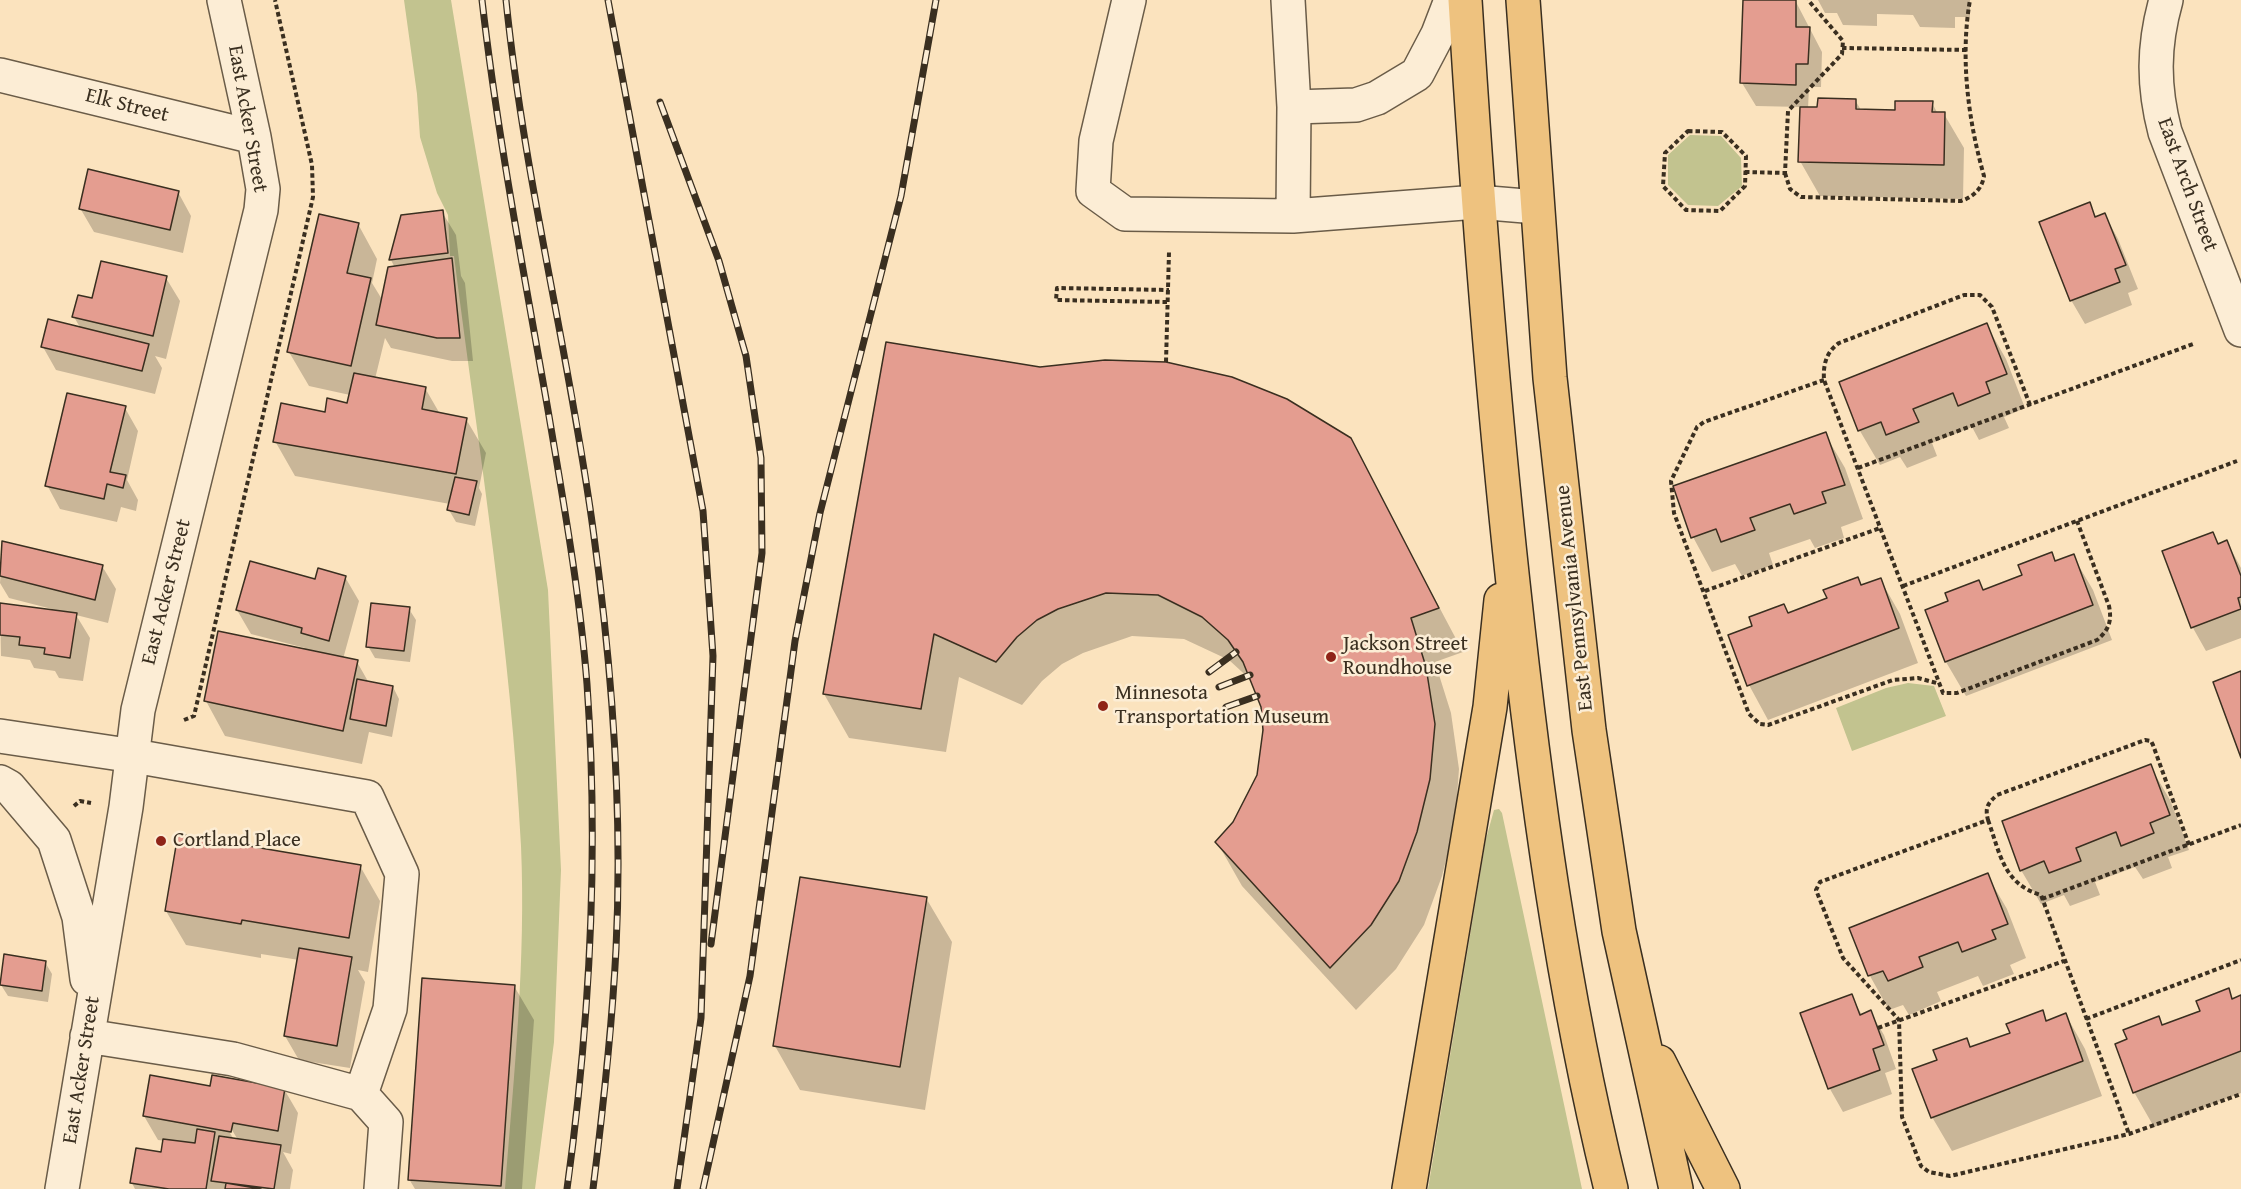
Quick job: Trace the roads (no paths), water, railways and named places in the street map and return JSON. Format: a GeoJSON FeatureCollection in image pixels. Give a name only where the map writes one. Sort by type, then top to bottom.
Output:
{"type":"FeatureCollection","features":[{"type":"Feature","properties":{"kind":"main road"},"geometry":{"type":"LineString","coordinates":[[1465,0],[1477,202],[1508,535],[1530,739],[1559,943],[1611,1189]]}},
{"type":"Feature","properties":{"kind":"main road","name":"East Pennsylvania Avenue"},"geometry":{"type":"LineString","coordinates":[[1523,0],[1550,378],[1589,730],[1619,931],[1676,1189]]}},
{"type":"Feature","properties":{"kind":"main road"},"geometry":{"type":"LineString","coordinates":[[1409,1189],[1490,707],[1508,535]]}},
{"type":"Feature","properties":{"kind":"main road"},"geometry":{"type":"LineString","coordinates":[[1638,1023],[1723,1189]]}},
{"type":"Feature","properties":{"kind":"street","name":"East Acker Street"},"geometry":{"type":"LineString","coordinates":[[62,1189],[134,756],[138,710],[261,210],[263,189],[254,137],[224,0]]}},
{"type":"Feature","properties":{"kind":"street"},"geometry":{"type":"LineString","coordinates":[[1129,0],[1096,141],[1093,191],[1125,214],[1293,216],[1477,202],[1537,207]]}},
{"type":"Feature","properties":{"kind":"street"},"geometry":{"type":"LineString","coordinates":[[1288,0],[1294,107],[1293,216]]}},
{"type":"Feature","properties":{"kind":"street"},"geometry":{"type":"LineString","coordinates":[[1294,107],[1356,105],[1377,98],[1417,74],[1438,34],[1450,0]]}},
{"type":"Feature","properties":{"kind":"street","name":"East Arch Street"},"geometry":{"type":"LineString","coordinates":[[2166,0],[2158,28],[2154,66],[2157,101],[2165,132],[2241,330]]}},
{"type":"Feature","properties":{"kind":"street","name":"Elk Street"},"geometry":{"type":"LineString","coordinates":[[0,75],[254,137]]}},
{"type":"Feature","properties":{"kind":"street"},"geometry":{"type":"LineString","coordinates":[[0,736],[134,756],[367,796],[402,874],[390,1009],[361,1094]]}},
{"type":"Feature","properties":{"kind":"street"},"geometry":{"type":"LineString","coordinates":[[0,782],[9,787],[54,840],[79,917],[89,1025],[233,1059],[361,1094],[386,1122],[381,1189]]}},
{"type":"Feature","properties":{"kind":"railway"},"geometry":{"type":"LineString","coordinates":[[482,0],[504,157],[571,550],[587,684],[592,811],[590,937],[582,1063],[567,1189]]}},
{"type":"Feature","properties":{"kind":"railway"},"geometry":{"type":"LineString","coordinates":[[506,0],[524,133],[572,397],[593,529],[606,633],[614,738],[618,844],[616,949],[607,1069],[593,1189]]}},
{"type":"Feature","properties":{"kind":"railway"},"geometry":{"type":"LineString","coordinates":[[608,0],[703,511],[713,656],[701,1018],[677,1189]]}},
{"type":"Feature","properties":{"kind":"railway"},"geometry":{"type":"LineString","coordinates":[[703,1189],[750,976],[795,641],[820,513],[901,196],[936,0]]}},
{"type":"Feature","properties":{"kind":"railway"},"geometry":{"type":"LineString","coordinates":[[660,102],[719,261],[746,356],[761,458],[762,553],[711,944]]}},
{"type":"Feature","properties":{"kind":"railway"},"geometry":{"type":"LineString","coordinates":[[1209,672],[1236,652]]}},
{"type":"Feature","properties":{"kind":"railway"},"geometry":{"type":"LineString","coordinates":[[1219,687],[1250,675]]}},
{"type":"Feature","properties":{"kind":"railway"},"geometry":{"type":"LineString","coordinates":[[1226,707],[1257,696]]}},
{"type":"Feature","properties":{"kind":"place","name":"Jackson Street Roundhouse"},"geometry":{"type":"Point","coordinates":[1331,657]}},
{"type":"Feature","properties":{"kind":"place","name":"Minnesota Transportation Museum"},"geometry":{"type":"Point","coordinates":[1103,706]}},
{"type":"Feature","properties":{"kind":"place","name":"Cortland Place"},"geometry":{"type":"Point","coordinates":[161,841]}}]}
